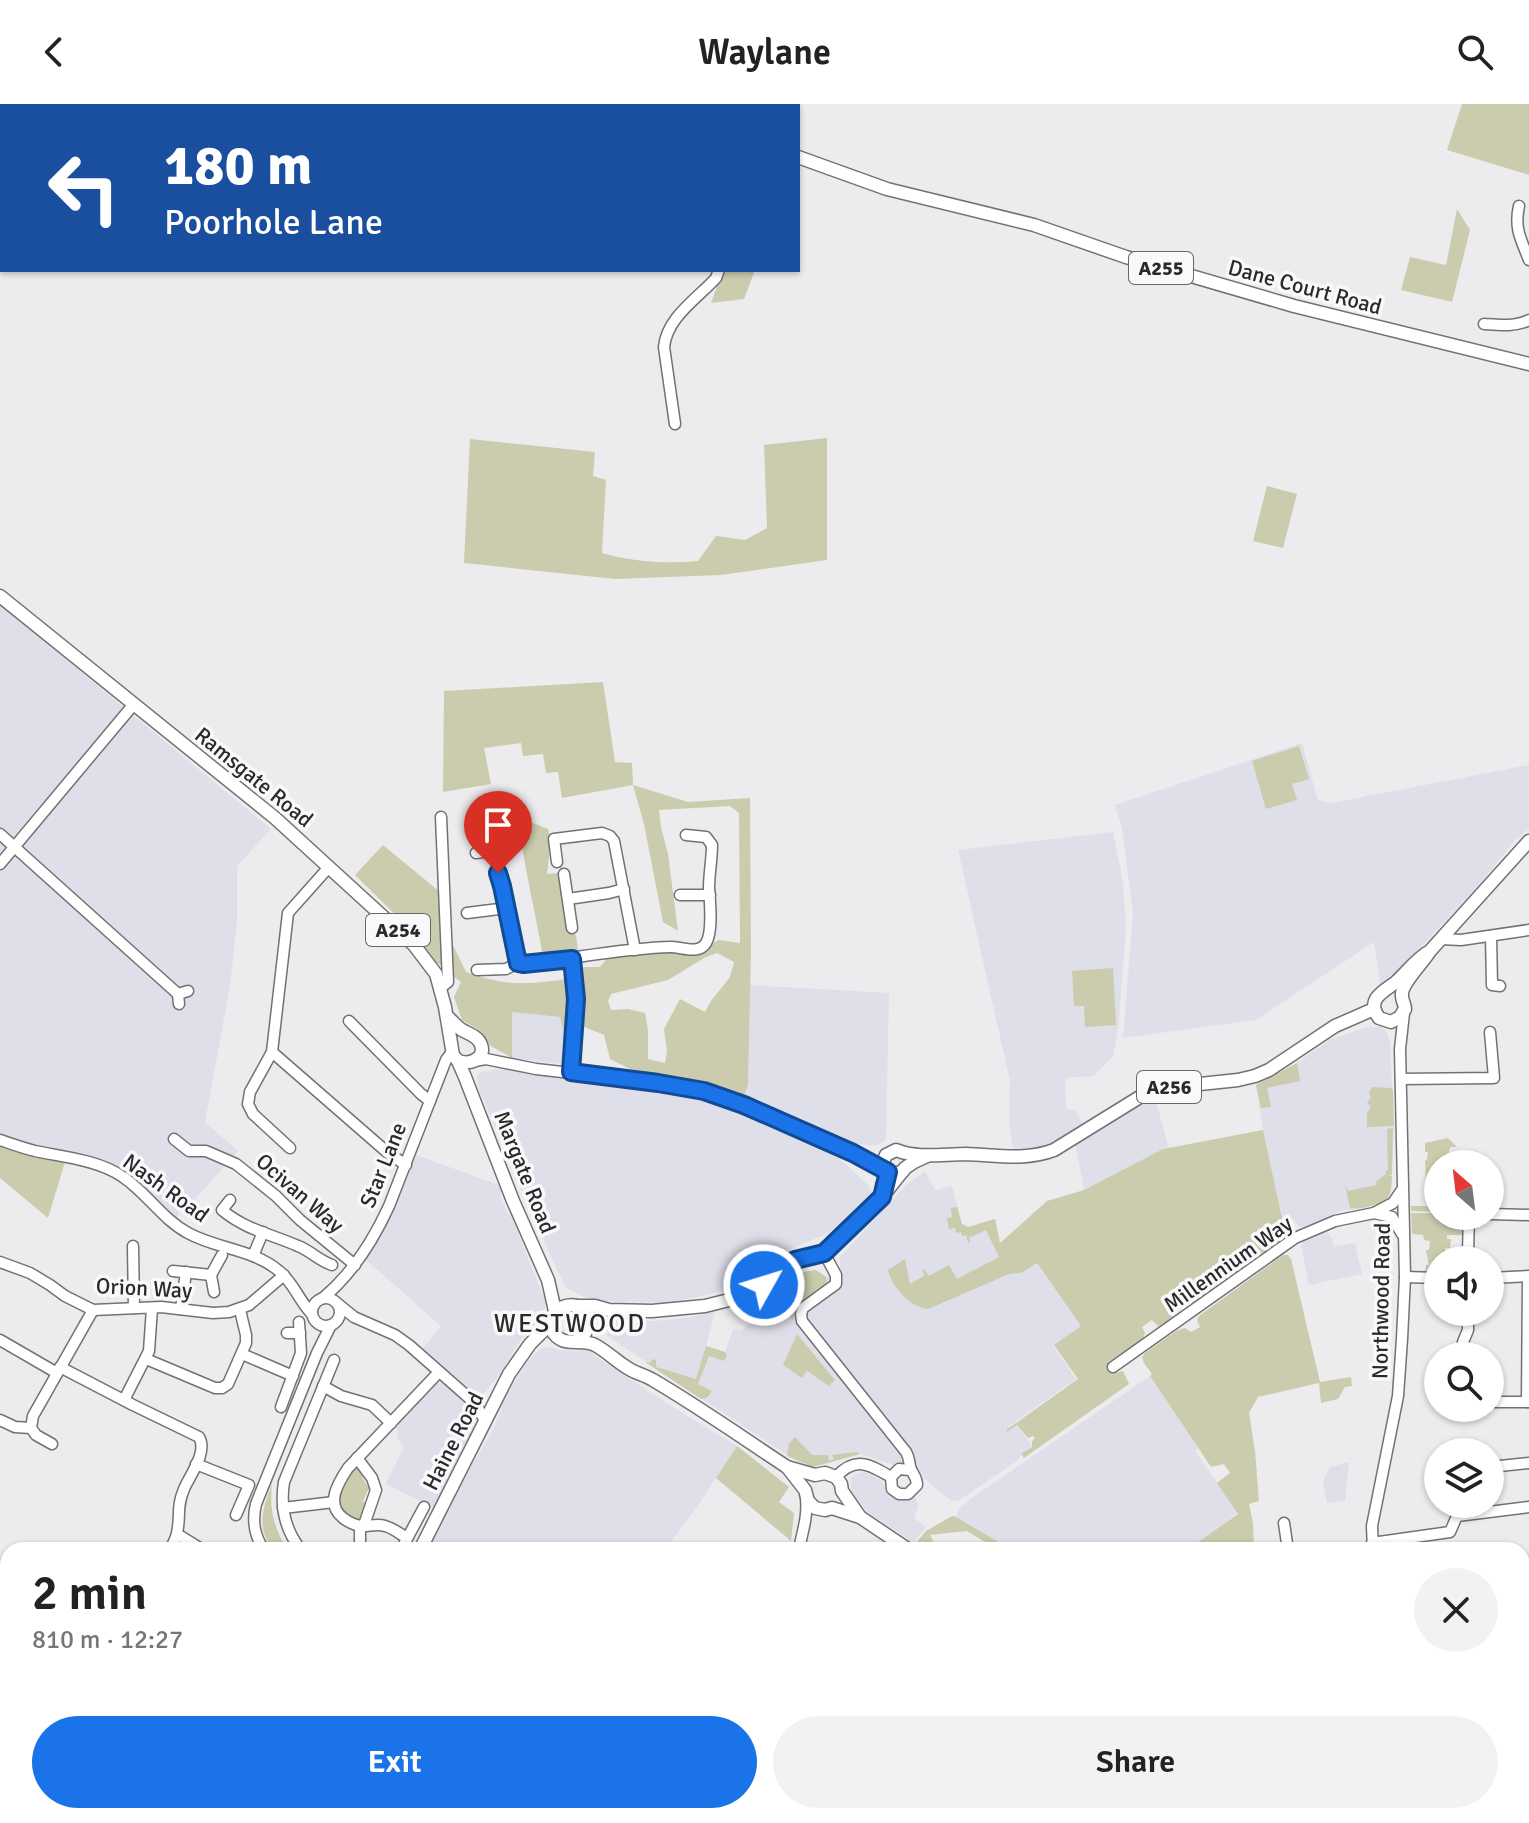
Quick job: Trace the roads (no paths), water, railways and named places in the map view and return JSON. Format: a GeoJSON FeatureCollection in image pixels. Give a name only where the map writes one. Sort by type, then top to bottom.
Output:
{"type":"FeatureCollection","features":[{"type":"Feature","properties":{"kind":"main road","name":"Dane Court Road"},"geometry":{"type":"LineString","coordinates":[[800,158],[887,189],[1034,225],[1126,257],[1294,306],[1529,364]]}},
{"type":"Feature","properties":{"kind":"main road","name":"Ramsgate Road"},"geometry":{"type":"LineString","coordinates":[[0,596],[275,818],[414,945],[436,974],[461,1057]]}},
{"type":"Feature","properties":{"kind":"main road"},"geometry":{"type":"LineString","coordinates":[[1401,996],[1405,985],[1430,951],[1529,841]]}},
{"type":"Feature","properties":{"kind":"main road"},"geometry":{"type":"LineString","coordinates":[[1385,1021],[1374,1009],[1376,999],[1430,951]]}},
{"type":"Feature","properties":{"kind":"main road"},"geometry":{"type":"LineString","coordinates":[[1383,992],[1392,991],[1401,996],[1405,1004],[1404,1013]]}},
{"type":"Feature","properties":{"kind":"main road","name":"A256"},"geometry":{"type":"LineString","coordinates":[[886,1155],[892,1151],[927,1156],[1038,1156],[1054,1150],[1143,1095],[1162,1088],[1238,1080],[1269,1070],[1335,1026],[1374,1009]]}},
{"type":"Feature","properties":{"kind":"main road","name":"A256"},"geometry":{"type":"LineString","coordinates":[[1330,1031],[1364,1022],[1396,1020],[1404,1013]]}},
{"type":"Feature","properties":{"kind":"main road"},"geometry":{"type":"LineString","coordinates":[[447,1016],[458,1028],[475,1037],[481,1044],[480,1054],[461,1057],[454,1041],[461,1035],[471,1035]]}},
{"type":"Feature","properties":{"kind":"main road","name":"Margate Road"},"geometry":{"type":"LineString","coordinates":[[461,1057],[465,1077],[513,1201],[548,1280],[553,1317]]}},
{"type":"Feature","properties":{"kind":"main road"},"geometry":{"type":"LineString","coordinates":[[903,1154],[907,1160],[904,1170]]}},
{"type":"Feature","properties":{"kind":"main road"},"geometry":{"type":"LineString","coordinates":[[882,1197],[887,1171],[883,1162],[886,1155]]}},
{"type":"Feature","properties":{"kind":"main road","name":"A256"},"geometry":{"type":"LineString","coordinates":[[887,1171],[896,1174],[927,1156]]}},
{"type":"Feature","properties":{"kind":"main road","name":"A256"},"geometry":{"type":"LineString","coordinates":[[575,1305],[595,1306],[604,1310],[662,1311],[733,1299],[764,1285],[795,1260],[824,1253],[882,1197],[904,1170]]}},
{"type":"Feature","properties":{"kind":"main road","name":"Margate Road"},"geometry":{"type":"LineString","coordinates":[[548,1280],[575,1305]]}},
{"type":"Feature","properties":{"kind":"main road"},"geometry":{"type":"LineString","coordinates":[[642,1374],[638,1367],[603,1342],[588,1324],[584,1311],[575,1305],[563,1305],[553,1317],[557,1337],[597,1346],[634,1373],[642,1374],[673,1392],[787,1467],[836,1477],[841,1484],[841,1499],[828,1509]]}},
{"type":"Feature","properties":{"kind":"main road"},"geometry":{"type":"LineString","coordinates":[[576,1341],[585,1334],[588,1324],[604,1310]]}},
{"type":"Feature","properties":{"kind":"main road","name":"Haine Road"},"geometry":{"type":"LineString","coordinates":[[424,1542],[509,1374],[553,1317]]}},
{"type":"Feature","properties":{"kind":"main road"},"geometry":{"type":"LineString","coordinates":[[525,1352],[557,1337]]}},
{"type":"Feature","properties":{"kind":"main road"},"geometry":{"type":"LineString","coordinates":[[787,1467],[815,1508],[860,1517],[897,1542]]}},
{"type":"Feature","properties":{"kind":"main road"},"geometry":{"type":"LineString","coordinates":[[806,1494],[806,1484],[815,1475]]}},
{"type":"Feature","properties":{"kind":"main road"},"geometry":{"type":"LineString","coordinates":[[842,1491],[860,1517]]}},
{"type":"Feature","properties":{"kind":"street"},"geometry":{"type":"LineString","coordinates":[[1519,206],[1517,230],[1529,260]]}},
{"type":"Feature","properties":{"kind":"street"},"geometry":{"type":"LineString","coordinates":[[675,424],[665,337],[670,325],[718,272]]}},
{"type":"Feature","properties":{"kind":"street"},"geometry":{"type":"LineString","coordinates":[[1484,324],[1521,324],[1529,320]]}},
{"type":"Feature","properties":{"kind":"street"},"geometry":{"type":"LineString","coordinates":[[0,864],[134,704]]}},
{"type":"Feature","properties":{"kind":"street"},"geometry":{"type":"LineString","coordinates":[[440,988],[448,982],[441,817]]}},
{"type":"Feature","properties":{"kind":"street"},"geometry":{"type":"LineString","coordinates":[[557,862],[554,839],[602,833],[610,836],[614,841],[635,950]]}},
{"type":"Feature","properties":{"kind":"street"},"geometry":{"type":"LineString","coordinates":[[0,834],[181,996]]}},
{"type":"Feature","properties":{"kind":"street"},"geometry":{"type":"LineString","coordinates":[[477,970],[506,969],[518,963],[635,950],[703,947],[708,939],[712,845],[706,837],[686,835]]}},
{"type":"Feature","properties":{"kind":"street"},"geometry":{"type":"LineString","coordinates":[[476,853],[511,848]]}},
{"type":"Feature","properties":{"kind":"street"},"geometry":{"type":"LineString","coordinates":[[495,850],[518,963]]}},
{"type":"Feature","properties":{"kind":"street"},"geometry":{"type":"LineString","coordinates":[[290,1148],[253,1114],[248,1104],[250,1092],[272,1052],[288,913],[329,867]]}},
{"type":"Feature","properties":{"kind":"street"},"geometry":{"type":"LineString","coordinates":[[564,874],[572,928]]}},
{"type":"Feature","properties":{"kind":"street"},"geometry":{"type":"LineString","coordinates":[[568,899],[624,889]]}},
{"type":"Feature","properties":{"kind":"street"},"geometry":{"type":"LineString","coordinates":[[680,895],[710,895]]}},
{"type":"Feature","properties":{"kind":"street"},"geometry":{"type":"LineString","coordinates":[[467,913],[479,906],[507,908]]}},
{"type":"Feature","properties":{"kind":"street"},"geometry":{"type":"LineString","coordinates":[[1441,939],[1461,940],[1529,930]]}},
{"type":"Feature","properties":{"kind":"street"},"geometry":{"type":"LineString","coordinates":[[1491,936],[1492,985],[1500,986]]}},
{"type":"Feature","properties":{"kind":"street"},"geometry":{"type":"LineString","coordinates":[[571,1072],[576,999],[572,959]]}},
{"type":"Feature","properties":{"kind":"street","name":"Northwood Road"},"geometry":{"type":"LineString","coordinates":[[1372,1542],[1374,1510],[1398,1396],[1405,1277],[1400,1049],[1404,1013]]}},
{"type":"Feature","properties":{"kind":"street"},"geometry":{"type":"LineString","coordinates":[[349,1021],[430,1101]]}},
{"type":"Feature","properties":{"kind":"street","name":"Northwood Road"},"geometry":{"type":"LineString","coordinates":[[1385,1021],[1400,1049]]}},
{"type":"Feature","properties":{"kind":"street"},"geometry":{"type":"LineString","coordinates":[[1401,1079],[1494,1078],[1490,1032]]}},
{"type":"Feature","properties":{"kind":"street"},"geometry":{"type":"LineString","coordinates":[[481,1044],[505,1062]]}},
{"type":"Feature","properties":{"kind":"street"},"geometry":{"type":"LineString","coordinates":[[272,1052],[388,1153],[406,1165]]}},
{"type":"Feature","properties":{"kind":"street"},"geometry":{"type":"LineString","coordinates":[[461,1057],[704,1091],[744,1105],[887,1171]]}},
{"type":"Feature","properties":{"kind":"street","name":"Star Lane"},"geometry":{"type":"LineString","coordinates":[[321,1299],[355,1265],[379,1229],[446,1060],[461,1057]]}},
{"type":"Feature","properties":{"kind":"street","name":"Ocivan Way"},"geometry":{"type":"LineString","coordinates":[[174,1139],[189,1151],[206,1151],[236,1164],[355,1265]]}},
{"type":"Feature","properties":{"kind":"street","name":"Nash Road"},"geometry":{"type":"LineString","coordinates":[[0,1140],[114,1171],[188,1233],[267,1262],[284,1275],[315,1319]]}},
{"type":"Feature","properties":{"kind":"street"},"geometry":{"type":"LineString","coordinates":[[853,1153],[886,1155]]}},
{"type":"Feature","properties":{"kind":"street","name":"Millennium Way"},"geometry":{"type":"LineString","coordinates":[[1113,1367],[1295,1238],[1335,1221],[1374,1213],[1393,1203],[1402,1189]]}},
{"type":"Feature","properties":{"kind":"street"},"geometry":{"type":"LineString","coordinates":[[230,1200],[222,1210],[236,1222],[301,1247],[320,1261],[332,1265]]}},
{"type":"Feature","properties":{"kind":"street"},"geometry":{"type":"LineString","coordinates":[[1374,1213],[1392,1217],[1404,1239]]}},
{"type":"Feature","properties":{"kind":"street"},"geometry":{"type":"LineString","coordinates":[[1504,1214],[1529,1215]]}},
{"type":"Feature","properties":{"kind":"street"},"geometry":{"type":"LineString","coordinates":[[253,1256],[263,1232]]}},
{"type":"Feature","properties":{"kind":"street"},"geometry":{"type":"LineString","coordinates":[[133,1246],[134,1308]]}},
{"type":"Feature","properties":{"kind":"street"},"geometry":{"type":"LineString","coordinates":[[824,1253],[836,1275],[836,1284],[803,1308],[802,1321],[906,1452],[910,1470]]}},
{"type":"Feature","properties":{"kind":"street"},"geometry":{"type":"LineString","coordinates":[[214,1292],[211,1275],[222,1255]]}},
{"type":"Feature","properties":{"kind":"street","name":"Orion Way"},"geometry":{"type":"LineString","coordinates":[[0,1262],[30,1273],[93,1310],[152,1308],[213,1313],[240,1310]]}},
{"type":"Feature","properties":{"kind":"street"},"geometry":{"type":"LineString","coordinates":[[133,1270],[148,1269]]}},
{"type":"Feature","properties":{"kind":"street"},"geometry":{"type":"LineString","coordinates":[[173,1271],[211,1275]]}},
{"type":"Feature","properties":{"kind":"street"},"geometry":{"type":"LineString","coordinates":[[181,1309],[186,1272]]}},
{"type":"Feature","properties":{"kind":"street"},"geometry":{"type":"LineString","coordinates":[[146,1359],[215,1388],[222,1388],[228,1384],[246,1343],[240,1310],[284,1275]]}},
{"type":"Feature","properties":{"kind":"street"},"geometry":{"type":"LineString","coordinates":[[1504,1277],[1528,1276],[1529,1338],[1528,1402],[1504,1402]]}},
{"type":"Feature","properties":{"kind":"street"},"geometry":{"type":"LineString","coordinates":[[1405,1277],[1424,1278]]}},
{"type":"Feature","properties":{"kind":"street"},"geometry":{"type":"LineString","coordinates":[[257,1542],[253,1522],[256,1504],[317,1353],[340,1312],[338,1285]]}},
{"type":"Feature","properties":{"kind":"street"},"geometry":{"type":"LineString","coordinates":[[297,1291],[311,1298],[328,1298],[354,1317],[395,1335],[476,1404],[485,1421]]}},
{"type":"Feature","properties":{"kind":"street"},"geometry":{"type":"LineString","coordinates":[[317,1353],[314,1305],[321,1299]]}},
{"type":"Feature","properties":{"kind":"street"},"geometry":{"type":"LineString","coordinates":[[124,1400],[149,1351],[152,1308]]}},
{"type":"Feature","properties":{"kind":"street"},"geometry":{"type":"LineString","coordinates":[[52,1444],[36,1435],[31,1428],[33,1416],[93,1310]]}},
{"type":"Feature","properties":{"kind":"street"},"geometry":{"type":"LineString","coordinates":[[315,1319],[334,1322],[354,1317]]}},
{"type":"Feature","properties":{"kind":"street"},"geometry":{"type":"LineString","coordinates":[[1463,1342],[1468,1326]]}},
{"type":"Feature","properties":{"kind":"street"},"geometry":{"type":"LineString","coordinates":[[281,1407],[301,1353],[300,1328],[287,1333]]}},
{"type":"Feature","properties":{"kind":"street"},"geometry":{"type":"LineString","coordinates":[[2,1345],[199,1437],[202,1448],[178,1503],[177,1534],[174,1542]]}},
{"type":"Feature","properties":{"kind":"street"},"geometry":{"type":"LineString","coordinates":[[242,1354],[293,1376]]}},
{"type":"Feature","properties":{"kind":"street"},"geometry":{"type":"LineString","coordinates":[[297,1542],[283,1508],[284,1482],[334,1360]]}},
{"type":"Feature","properties":{"kind":"street"},"geometry":{"type":"LineString","coordinates":[[407,1538],[383,1525],[359,1526],[344,1518],[338,1512],[334,1494],[357,1458],[439,1372]]}},
{"type":"Feature","properties":{"kind":"street"},"geometry":{"type":"LineString","coordinates":[[323,1386],[341,1396],[372,1405],[391,1423]]}},
{"type":"Feature","properties":{"kind":"street"},"geometry":{"type":"LineString","coordinates":[[476,1404],[492,1407]]}},
{"type":"Feature","properties":{"kind":"street"},"geometry":{"type":"LineString","coordinates":[[0,1420],[15,1427],[31,1428]]}},
{"type":"Feature","properties":{"kind":"street"},"geometry":{"type":"LineString","coordinates":[[357,1458],[372,1478],[376,1490],[360,1530],[360,1542]]}},
{"type":"Feature","properties":{"kind":"street"},"geometry":{"type":"LineString","coordinates":[[836,1477],[856,1463],[873,1467],[891,1477]]}},
{"type":"Feature","properties":{"kind":"street"},"geometry":{"type":"LineString","coordinates":[[1504,1466],[1529,1463]]}},
{"type":"Feature","properties":{"kind":"street"},"geometry":{"type":"LineString","coordinates":[[196,1464],[249,1485],[236,1515]]}},
{"type":"Feature","properties":{"kind":"street"},"geometry":{"type":"LineString","coordinates":[[899,1469],[910,1470],[917,1481],[915,1488],[908,1494],[895,1492],[890,1485],[891,1477],[899,1469]]}},
{"type":"Feature","properties":{"kind":"street"},"geometry":{"type":"LineString","coordinates":[[806,1494],[806,1526]]}},
{"type":"Feature","properties":{"kind":"street"},"geometry":{"type":"LineString","coordinates":[[283,1508],[334,1502]]}},
{"type":"Feature","properties":{"kind":"street"},"geometry":{"type":"LineString","coordinates":[[405,1542],[424,1507]]}},
{"type":"Feature","properties":{"kind":"street"},"geometry":{"type":"LineString","coordinates":[[1504,1508],[1529,1507]]}},
{"type":"Feature","properties":{"kind":"street"},"geometry":{"type":"LineString","coordinates":[[800,1542],[806,1526],[828,1509]]}},
{"type":"Feature","properties":{"kind":"street"},"geometry":{"type":"LineString","coordinates":[[1398,1542],[1450,1532],[1456,1518]]}},
{"type":"Feature","properties":{"kind":"street"},"geometry":{"type":"LineString","coordinates":[[1284,1523],[1287,1542]]}},
{"type":"Feature","properties":{"kind":"street"},"geometry":{"type":"LineString","coordinates":[[177,1534],[190,1542]]}},
{"type":"Feature","properties":{"kind":"district","name":"WESTWOOD"},"geometry":{"type":"Point","coordinates":[570,1324]}}]}
